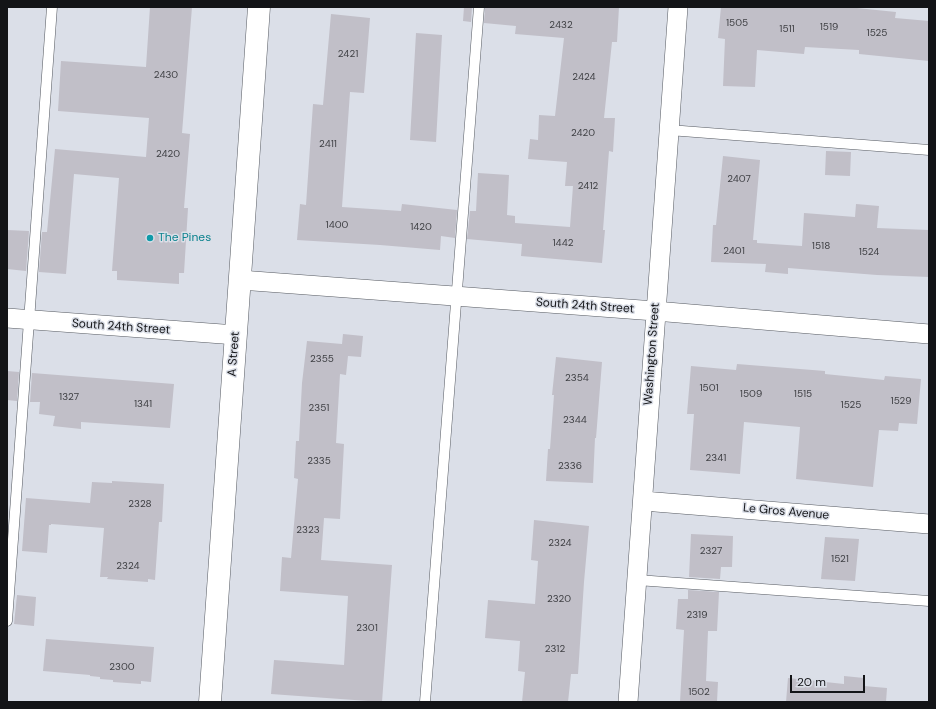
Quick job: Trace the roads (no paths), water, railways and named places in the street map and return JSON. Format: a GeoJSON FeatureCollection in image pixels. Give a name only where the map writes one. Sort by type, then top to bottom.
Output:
{"type":"FeatureCollection","features":[{"type":"Feature","properties":{"kind":"main road","name":"A Street"},"geometry":{"type":"LineString","coordinates":[[210,702],[259,7]]}},
{"type":"Feature","properties":{"kind":"street","name":"Washington Street"},"geometry":{"type":"LineString","coordinates":[[628,702],[678,7]]}},
{"type":"Feature","properties":{"kind":"street","name":"South 24th Street"},"geometry":{"type":"LineString","coordinates":[[240,280],[655,311],[929,334]]}},
{"type":"Feature","properties":{"kind":"street","name":"South 24th Street"},"geometry":{"type":"LineString","coordinates":[[7,318],[236,335]]}},
{"type":"Feature","properties":{"kind":"street","name":"Le Gros Avenue"},"geometry":{"type":"LineString","coordinates":[[642,501],[929,524]]}},
{"type":"Feature","properties":{"kind":"lane"},"geometry":{"type":"LineString","coordinates":[[7,621],[52,7]]}},
{"type":"Feature","properties":{"kind":"lane"},"geometry":{"type":"LineString","coordinates":[[426,702],[479,7]]}},
{"type":"Feature","properties":{"kind":"lane"},"geometry":{"type":"LineString","coordinates":[[669,130],[929,150]]}},
{"type":"Feature","properties":{"kind":"lane"},"geometry":{"type":"LineString","coordinates":[[637,580],[929,601]]}},
{"type":"Feature","properties":{"kind":"place","name":"The Pines"},"geometry":{"type":"Point","coordinates":[150,238]}}]}
